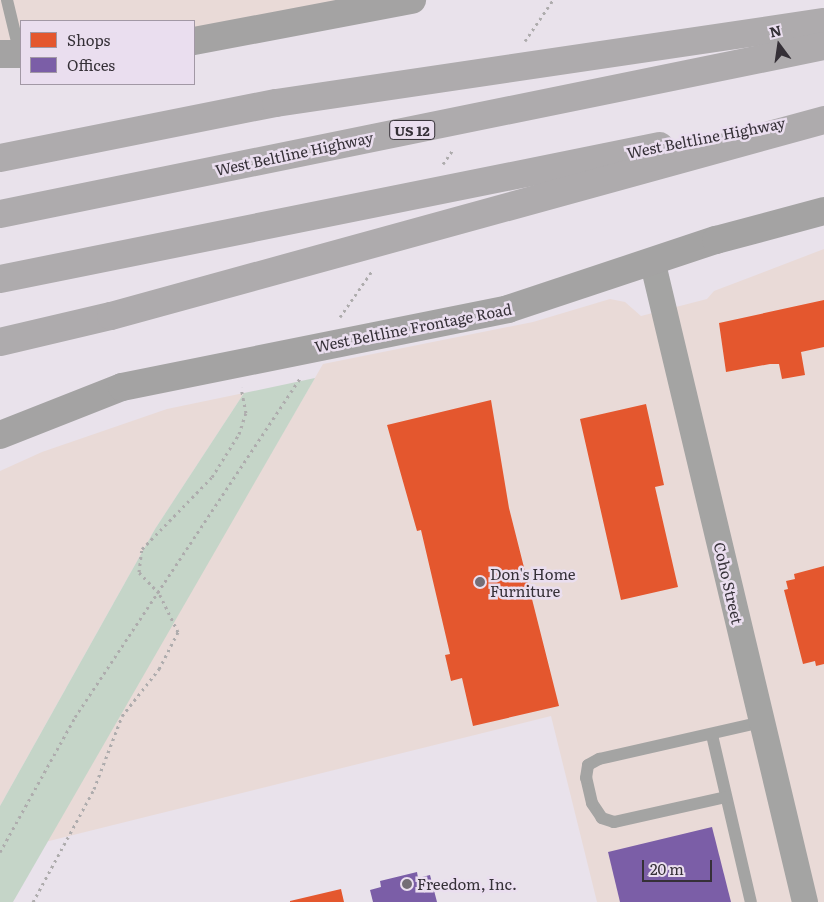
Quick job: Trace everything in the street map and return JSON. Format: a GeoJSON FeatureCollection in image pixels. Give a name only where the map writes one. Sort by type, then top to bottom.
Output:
{"type":"FeatureCollection","features":[{"type":"Feature","properties":{"kind":"highway"},"geometry":{"type":"LineString","coordinates":[[0,158],[285,102],[824,22]]}},
{"type":"Feature","properties":{"kind":"highway","name":"West Beltline Highway"},"geometry":{"type":"LineString","coordinates":[[0,214],[824,46]]}},
{"type":"Feature","properties":{"kind":"highway","name":"West Beltline Highway"},"geometry":{"type":"LineString","coordinates":[[0,279],[824,114]]}},
{"type":"Feature","properties":{"kind":"highway"},"geometry":{"type":"LineString","coordinates":[[0,342],[824,120]]}},
{"type":"Feature","properties":{"kind":"street"},"geometry":{"type":"LineString","coordinates":[[195,41],[374,4],[412,0]]}},
{"type":"Feature","properties":{"kind":"street","name":"West Beltline Frontage Road"},"geometry":{"type":"LineString","coordinates":[[0,435],[122,388],[508,309],[653,264],[716,240],[824,211]]}},
{"type":"Feature","properties":{"kind":"street","name":"Coho Street"},"geometry":{"type":"LineString","coordinates":[[653,264],[805,902]]}},
{"type":"Feature","properties":{"kind":"lane"},"geometry":{"type":"LineString","coordinates":[[7,0],[14,54]]}},
{"type":"Feature","properties":{"kind":"lane"},"geometry":{"type":"LineString","coordinates":[[726,797],[614,822],[602,818],[592,803],[586,778],[588,765],[599,759],[762,722]]}},
{"type":"Feature","properties":{"kind":"lane"},"geometry":{"type":"LineString","coordinates":[[712,734],[751,902]]}},
{"type":"Feature","properties":{"kind":"path"},"geometry":{"type":"LineString","coordinates":[[520,49],[553,0]]}},
{"type":"Feature","properties":{"kind":"path"},"geometry":{"type":"LineString","coordinates":[[438,172],[460,139]]}},
{"type":"Feature","properties":{"kind":"path"},"geometry":{"type":"LineString","coordinates":[[334,327],[378,262]]}},
{"type":"Feature","properties":{"kind":"path"},"geometry":{"type":"LineString","coordinates":[[0,852],[75,717],[159,593],[306,368]]}},
{"type":"Feature","properties":{"kind":"path"},"geometry":{"type":"LineString","coordinates":[[33,902],[94,789],[122,716],[159,669],[178,632],[159,593],[139,572],[142,549],[212,477],[239,434],[246,413],[242,390]]}},
{"type":"Feature","properties":{"kind":"shaded area"},"geometry":{"type":"Polygon","coordinates":[[[0,0],[412,0],[195,41],[195,20],[20,20],[20,54],[0,54],[0,0]]]}},
{"type":"Feature","properties":{"kind":"shaded area"},"geometry":{"type":"Polygon","coordinates":[[[824,249],[824,902],[597,902],[551,716],[45,842],[323,364],[533,322],[610,299],[625,302],[641,316],[707,299],[714,291],[824,249]]]}},
{"type":"Feature","properties":{"kind":"shaded area"},"geometry":{"type":"Polygon","coordinates":[[[244,393],[155,529],[0,806],[0,471],[42,452],[167,409],[244,393]]]}},
{"type":"Feature","properties":{"kind":"green space"},"geometry":{"type":"Polygon","coordinates":[[[315,378],[13,902],[0,902],[0,806],[155,529],[244,393],[315,378]]]}},
{"type":"Feature","properties":{"kind":"building: Shops"},"geometry":{"type":"Polygon","coordinates":[[[824,300],[824,347],[801,352],[805,375],[782,379],[779,364],[726,372],[719,323],[824,300]]]}},
{"type":"Feature","properties":{"kind":"building: Shops","name":"Don's Home Furniture"},"geometry":{"type":"Polygon","coordinates":[[[491,400],[509,508],[559,706],[473,726],[462,678],[451,681],[445,655],[450,654],[421,530],[417,531],[387,425],[491,400]]]}},
{"type":"Feature","properties":{"kind":"building: Shops"},"geometry":{"type":"Polygon","coordinates":[[[646,404],[664,485],[655,487],[678,587],[621,600],[580,419],[646,404]]]}},
{"type":"Feature","properties":{"kind":"building: Shops"},"geometry":{"type":"Polygon","coordinates":[[[824,566],[824,664],[816,666],[815,661],[803,664],[784,590],[788,589],[786,581],[795,579],[794,574],[824,566]]]}},
{"type":"Feature","properties":{"kind":"building: Shops"},"geometry":{"type":"Polygon","coordinates":[[[341,889],[344,902],[290,902],[290,901],[341,889]]]}},
{"type":"Feature","properties":{"kind":"building: Offices"},"geometry":{"type":"Polygon","coordinates":[[[712,827],[731,902],[620,902],[608,852],[712,827]]]}},
{"type":"Feature","properties":{"kind":"building: Offices","name":"Freedom, Inc."},"geometry":{"type":"Polygon","coordinates":[[[417,872],[418,878],[430,875],[437,902],[373,902],[370,890],[381,887],[380,881],[417,872]]]}},
{"type":"Feature","properties":{"kind":"place","name":"Don's Home Furniture"},"geometry":{"type":"Point","coordinates":[480,582]}},
{"type":"Feature","properties":{"kind":"place","name":"Freedom, Inc."},"geometry":{"type":"Point","coordinates":[407,884]}}]}
